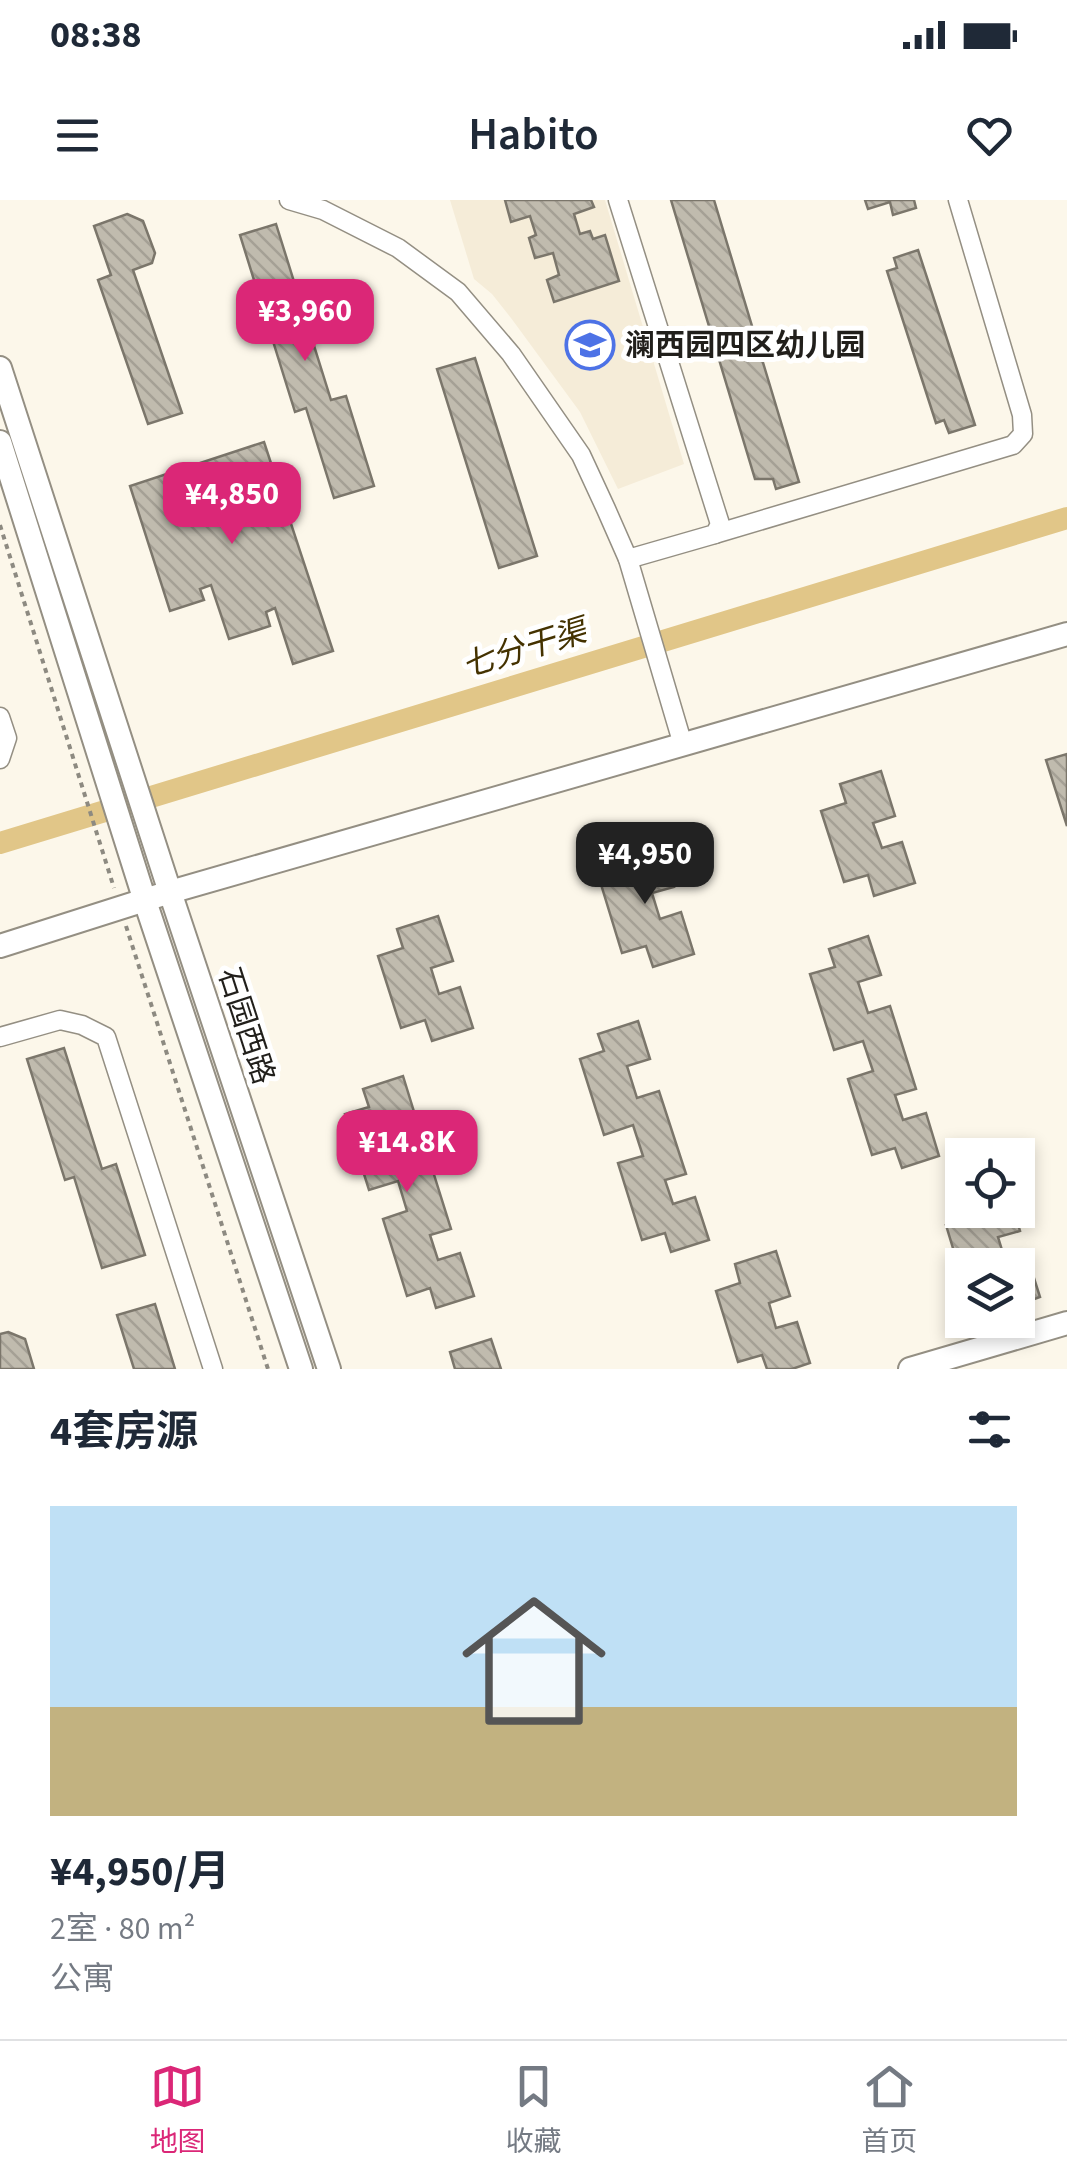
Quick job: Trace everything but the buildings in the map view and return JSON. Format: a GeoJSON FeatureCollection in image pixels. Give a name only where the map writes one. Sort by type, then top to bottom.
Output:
{"type":"FeatureCollection","features":[{"type":"Feature","properties":{"kind":"street"},"geometry":{"type":"LineString","coordinates":[[288,200],[324,210],[398,248],[458,292],[511,354],[581,455],[628,559],[683,744]]}},
{"type":"Feature","properties":{"kind":"street"},"geometry":{"type":"LineString","coordinates":[[618,200],[720,524],[715,534]]}},
{"type":"Feature","properties":{"kind":"street"},"geometry":{"type":"LineString","coordinates":[[628,559],[1013,445],[1023,434],[1022,415],[958,200]]}},
{"type":"Feature","properties":{"kind":"street","name":"石园西路"},"geometry":{"type":"LineString","coordinates":[[0,368],[329,1369]]}},
{"type":"Feature","properties":{"kind":"street","name":"石园西路"},"geometry":{"type":"LineString","coordinates":[[0,442],[145,901],[300,1369]]}},
{"type":"Feature","properties":{"kind":"street"},"geometry":{"type":"LineString","coordinates":[[0,946],[170,892],[1067,634]]}},
{"type":"Feature","properties":{"kind":"street"},"geometry":{"type":"LineString","coordinates":[[0,716],[7,738],[0,760]]}},
{"type":"Feature","properties":{"kind":"street"},"geometry":{"type":"LineString","coordinates":[[0,1037],[60,1020],[106,1036],[213,1369]]}},
{"type":"Feature","properties":{"kind":"street"},"geometry":{"type":"LineString","coordinates":[[910,1369],[1067,1322]]}},
{"type":"Feature","properties":{"kind":"path"},"geometry":{"type":"LineString","coordinates":[[0,525],[268,1369]]}},
{"type":"Feature","properties":{"kind":"shaded area","name":"澜西园四区幼儿园"},"geometry":{"type":"Polygon","coordinates":[[[450,200],[605,200],[684,464],[618,489],[580,412],[492,294],[474,279],[450,200]]]}},
{"type":"Feature","properties":{"kind":"waterway","name":"七分干渠"},"geometry":{"type":"LineString","coordinates":[[0,843],[1067,518]]}},
{"type":"Feature","properties":{"kind":"place","name":"澜西园四区幼儿园"},"geometry":{"type":"Point","coordinates":[590,345]}}]}
